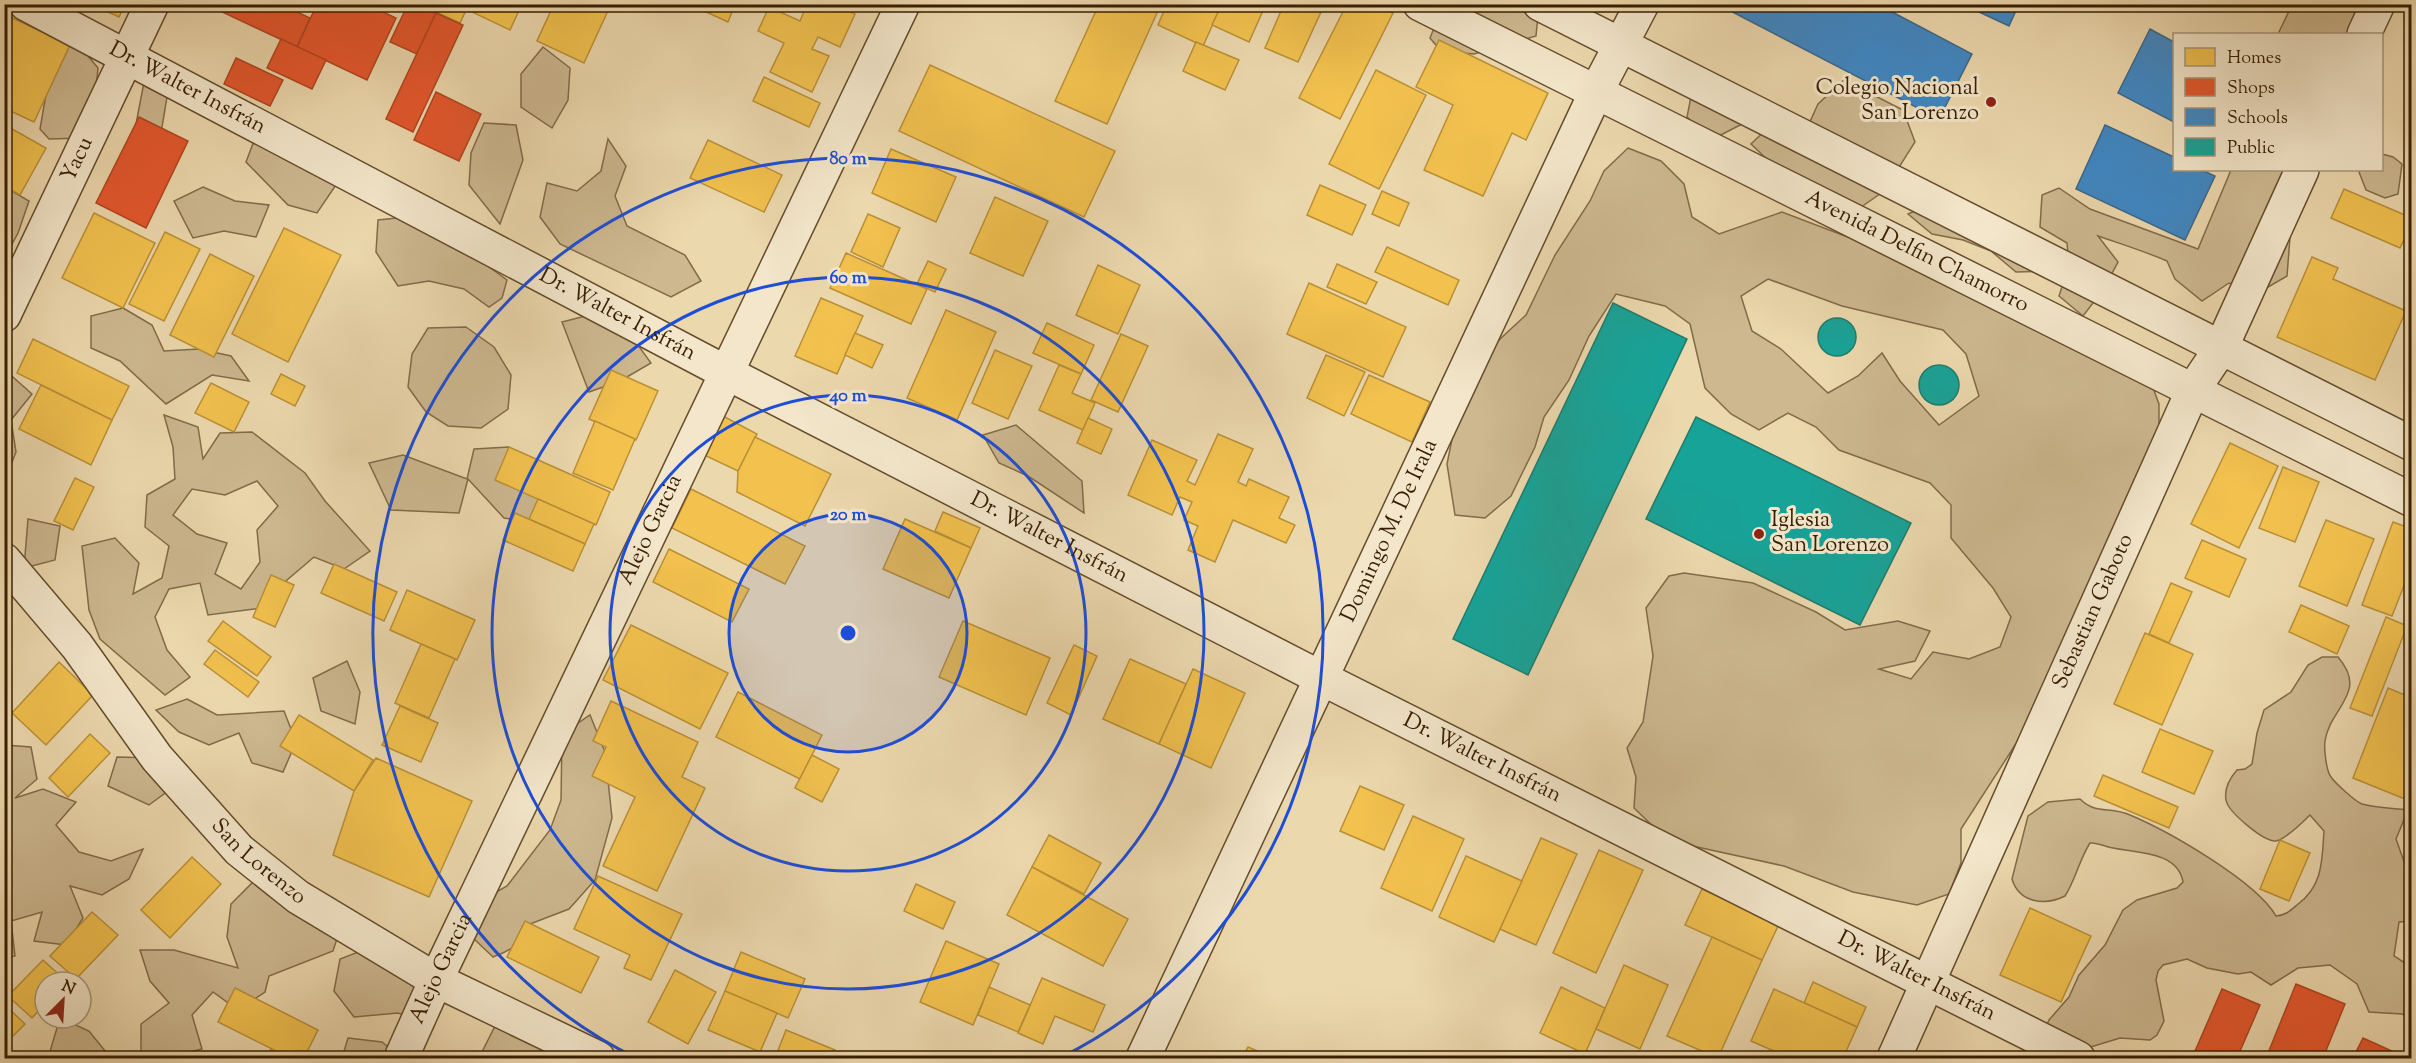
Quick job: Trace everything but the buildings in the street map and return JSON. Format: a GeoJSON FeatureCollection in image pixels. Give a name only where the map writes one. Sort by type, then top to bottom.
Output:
{"type":"FeatureCollection","features":[{"type":"Feature","properties":{"kind":"street","name":"Dr. Walter Insfrán"},"geometry":{"type":"LineString","coordinates":[[26,4],[727,373],[1321,678],[2078,1059]]}},
{"type":"Feature","properties":{"kind":"street","name":"Yacu"},"geometry":{"type":"LineString","coordinates":[[4,315],[152,4]]}},
{"type":"Feature","properties":{"kind":"street","name":"Alejo Garcia"},"geometry":{"type":"LineString","coordinates":[[401,1059],[436,980],[903,4]]}},
{"type":"Feature","properties":{"kind":"street","name":"Avenida Delfin Chamorro"},"geometry":{"type":"LineString","coordinates":[[1420,4],[2412,500]]}},
{"type":"Feature","properties":{"kind":"street"},"geometry":{"type":"LineString","coordinates":[[1540,4],[2412,444]]}},
{"type":"Feature","properties":{"kind":"street","name":"Domingo M. De Irala"},"geometry":{"type":"LineString","coordinates":[[1143,1059],[1596,92],[1642,4]]}},
{"type":"Feature","properties":{"kind":"street"},"geometry":{"type":"LineString","coordinates":[[2364,33],[2378,4]]}},
{"type":"Feature","properties":{"kind":"street","name":"Sebastian Gaboto"},"geometry":{"type":"LineString","coordinates":[[1894,1059],[2193,390],[2221,348],[2302,171]]}},
{"type":"Feature","properties":{"kind":"street","name":"San Lorenzo"},"geometry":{"type":"LineString","coordinates":[[4,560],[77,646],[157,758],[238,850],[298,897],[436,980],[598,1059]]}},
{"type":"Feature","properties":{"kind":"shaded area"},"geometry":{"type":"Polygon","coordinates":[[[1438,5],[1539,5],[1536,36],[1474,54],[1441,51],[1430,38],[1442,8],[1438,5]]]}},
{"type":"Feature","properties":{"kind":"shaded area"},"geometry":{"type":"Polygon","coordinates":[[[2292,5],[2383,5],[2363,33],[2278,33],[2292,5]]]}},
{"type":"Feature","properties":{"kind":"shaded area"},"geometry":{"type":"Polygon","coordinates":[[[79,45],[98,68],[94,107],[84,138],[49,139],[40,129],[54,47],[79,45]]]}},
{"type":"Feature","properties":{"kind":"shaded area"},"geometry":{"type":"Polygon","coordinates":[[[543,47],[570,68],[568,100],[552,128],[521,107],[521,74],[543,47]]]}},
{"type":"Feature","properties":{"kind":"shaded area"},"geometry":{"type":"Polygon","coordinates":[[[1844,80],[1903,110],[1915,142],[1884,191],[1857,210],[1798,189],[1751,144],[1775,121],[1803,137],[1818,104],[1844,80]]]}},
{"type":"Feature","properties":{"kind":"shaded area"},"geometry":{"type":"Polygon","coordinates":[[[144,82],[169,85],[158,151],[132,145],[144,82]]]}},
{"type":"Feature","properties":{"kind":"shaded area"},"geometry":{"type":"Polygon","coordinates":[[[1693,86],[1742,124],[1713,139],[1687,117],[1693,86]]]}},
{"type":"Feature","properties":{"kind":"shaded area"},"geometry":{"type":"Polygon","coordinates":[[[484,123],[516,125],[523,160],[500,224],[469,185],[471,153],[484,123]]]}},
{"type":"Feature","properties":{"kind":"shaded area"},"geometry":{"type":"Polygon","coordinates":[[[257,133],[289,144],[308,172],[340,179],[317,213],[288,205],[246,162],[257,133]]]}},
{"type":"Feature","properties":{"kind":"shaded area"},"geometry":{"type":"Polygon","coordinates":[[[608,139],[626,166],[615,196],[627,226],[685,255],[701,281],[671,297],[560,244],[540,217],[547,183],[577,191],[601,171],[608,139]]]}},
{"type":"Feature","properties":{"kind":"shaded area"},"geometry":{"type":"Polygon","coordinates":[[[1628,148],[1661,161],[1684,184],[1692,217],[1719,234],[1782,212],[1845,236],[1977,272],[2147,372],[2159,404],[2159,472],[2019,739],[1961,829],[1961,863],[1949,894],[1917,905],[1853,892],[1784,866],[1688,845],[1659,832],[1634,808],[1636,777],[1627,748],[1643,722],[1653,656],[1646,608],[1669,576],[1684,573],[1753,583],[1816,612],[1845,630],[1898,621],[1930,631],[1915,661],[1879,669],[1911,679],[1933,652],[1969,659],[2000,647],[2011,617],[1993,588],[1951,538],[1951,505],[1930,483],[1839,450],[1816,427],[1788,413],[1759,430],[1731,414],[1705,388],[1690,324],[1665,306],[1616,294],[1589,336],[1569,380],[1544,417],[1535,447],[1511,496],[1485,518],[1455,515],[1447,464],[1453,434],[1479,364],[1500,339],[1526,315],[1555,255],[1590,201],[1604,171],[1628,148]],[[1768,279],[1741,296],[1752,331],[1781,349],[1828,393],[1858,376],[1882,353],[1900,381],[1939,425],[1979,396],[1966,354],[1943,330],[1842,306],[1768,279]]]}},
{"type":"Feature","properties":{"kind":"shaded area"},"geometry":{"type":"Polygon","coordinates":[[[2383,154],[2393,157],[2402,164],[2398,194],[2385,198],[2366,190],[2359,172],[2383,171],[2383,154]]]}},
{"type":"Feature","properties":{"kind":"shaded area"},"geometry":{"type":"Polygon","coordinates":[[[2231,171],[2298,171],[2293,199],[2287,276],[2258,293],[2229,283],[2202,301],[2175,279],[2167,261],[2098,236],[2118,262],[2103,290],[2083,316],[2059,296],[2069,265],[2067,243],[2040,227],[2042,195],[2059,188],[2090,209],[2198,249],[2231,171]]]}},
{"type":"Feature","properties":{"kind":"shaded area"},"geometry":{"type":"Polygon","coordinates":[[[5,187],[29,201],[18,233],[5,257],[5,187]]]}},
{"type":"Feature","properties":{"kind":"shaded area"},"geometry":{"type":"Polygon","coordinates":[[[203,187],[235,201],[269,205],[256,237],[224,231],[193,238],[174,201],[203,187]]]}},
{"type":"Feature","properties":{"kind":"shaded area"},"geometry":{"type":"Polygon","coordinates":[[[1939,201],[2050,271],[2016,272],[1991,251],[1963,240],[1932,234],[1908,214],[1939,201]]]}},
{"type":"Feature","properties":{"kind":"shaded area"},"geometry":{"type":"Polygon","coordinates":[[[407,217],[463,248],[507,280],[502,298],[489,307],[464,289],[429,281],[398,286],[376,252],[378,220],[407,217]]]}},
{"type":"Feature","properties":{"kind":"shaded area"},"geometry":{"type":"Polygon","coordinates":[[[123,308],[152,325],[164,351],[199,349],[231,356],[249,381],[212,375],[166,404],[120,361],[91,348],[91,316],[123,308]]]}},
{"type":"Feature","properties":{"kind":"shaded area"},"geometry":{"type":"Polygon","coordinates":[[[589,315],[627,330],[651,363],[620,381],[589,392],[562,322],[589,315]]]}},
{"type":"Feature","properties":{"kind":"shaded area"},"geometry":{"type":"Polygon","coordinates":[[[466,327],[494,347],[511,375],[508,409],[481,428],[448,426],[426,412],[408,387],[412,354],[428,328],[466,327]]]}},
{"type":"Feature","properties":{"kind":"shaded area"},"geometry":{"type":"Polygon","coordinates":[[[5,370],[32,394],[11,420],[16,452],[5,480],[5,370]]]}},
{"type":"Feature","properties":{"kind":"shaded area"},"geometry":{"type":"Polygon","coordinates":[[[164,415],[198,427],[203,459],[220,433],[252,432],[305,473],[325,501],[370,551],[344,569],[314,557],[287,580],[270,607],[208,615],[200,583],[169,589],[155,617],[167,650],[190,677],[165,695],[100,639],[89,610],[82,546],[115,538],[139,563],[133,594],[162,578],[169,546],[145,527],[147,495],[175,479],[173,447],[164,415]],[[257,481],[225,495],[192,489],[173,515],[197,534],[227,543],[215,574],[241,589],[260,562],[257,530],[278,506],[257,481]]]}},
{"type":"Feature","properties":{"kind":"shaded area"},"geometry":{"type":"Polygon","coordinates":[[[1016,425],[1082,481],[1084,513],[1028,476],[999,463],[983,435],[1016,425]]]}},
{"type":"Feature","properties":{"kind":"shaded area"},"geometry":{"type":"Polygon","coordinates":[[[509,447],[554,494],[536,523],[504,518],[468,479],[459,513],[391,510],[369,463],[403,455],[467,479],[474,449],[509,447]]]}},
{"type":"Feature","properties":{"kind":"shaded area"},"geometry":{"type":"Polygon","coordinates":[[[28,519],[60,526],[55,560],[24,568],[28,519]]]}},
{"type":"Feature","properties":{"kind":"shaded area"},"geometry":{"type":"Polygon","coordinates":[[[2322,657],[2338,657],[2347,670],[2350,681],[2345,700],[2328,729],[2325,741],[2329,774],[2341,788],[2362,804],[2408,810],[2396,839],[2407,870],[2411,870],[2411,921],[2399,922],[2394,956],[2411,967],[2411,1018],[2402,1014],[2369,1012],[2357,984],[2330,965],[2298,968],[2271,985],[2251,972],[2238,974],[2207,968],[2187,959],[2163,965],[2158,971],[2156,980],[2164,1021],[2157,1035],[2150,1040],[2120,1038],[2081,1050],[2042,1035],[2049,1020],[2069,997],[2079,975],[2105,945],[2123,910],[2137,900],[2177,888],[2183,882],[2173,864],[2165,859],[2155,855],[2090,843],[2065,896],[2049,901],[2027,898],[2015,887],[2012,879],[2028,816],[2048,802],[2080,799],[2098,809],[2123,812],[2210,858],[2266,902],[2276,916],[2283,915],[2306,898],[2312,890],[2320,872],[2324,831],[2310,815],[2284,837],[2276,841],[2270,840],[2255,832],[2233,812],[2226,800],[2226,792],[2237,770],[2245,769],[2252,764],[2257,733],[2264,710],[2291,692],[2308,665],[2322,657]]]}},
{"type":"Feature","properties":{"kind":"shaded area"},"geometry":{"type":"Polygon","coordinates":[[[347,661],[360,692],[355,724],[321,711],[313,678],[347,661]]]}},
{"type":"Feature","properties":{"kind":"shaded area"},"geometry":{"type":"Polygon","coordinates":[[[187,699],[217,715],[284,711],[296,742],[283,772],[252,763],[239,733],[209,745],[179,732],[156,710],[187,699]]]}},
{"type":"Feature","properties":{"kind":"shaded area"},"geometry":{"type":"Polygon","coordinates":[[[590,715],[605,752],[612,818],[595,880],[569,909],[522,927],[513,947],[493,957],[474,939],[472,906],[507,886],[550,830],[561,800],[562,734],[590,715]]]}},
{"type":"Feature","properties":{"kind":"shaded area"},"geometry":{"type":"Polygon","coordinates":[[[4,745],[31,747],[37,779],[15,798],[43,789],[76,802],[56,825],[79,852],[111,861],[143,849],[129,879],[102,895],[70,886],[83,918],[66,945],[34,941],[42,912],[11,921],[15,956],[5,958],[4,745]]]}},
{"type":"Feature","properties":{"kind":"shaded area"},"geometry":{"type":"Polygon","coordinates":[[[117,757],[154,758],[176,785],[149,805],[108,786],[117,757]]]}},
{"type":"Feature","properties":{"kind":"shaded area"},"geometry":{"type":"Polygon","coordinates":[[[255,880],[343,920],[333,951],[269,976],[265,992],[238,1010],[213,992],[192,1015],[202,1049],[168,1057],[141,1055],[141,1024],[169,1003],[150,981],[140,950],[174,950],[238,968],[227,937],[231,904],[255,880]]]}},
{"type":"Feature","properties":{"kind":"shaded area"},"geometry":{"type":"Polygon","coordinates":[[[371,947],[425,988],[428,1023],[398,1013],[354,1017],[334,991],[340,959],[371,947]]]}},
{"type":"Feature","properties":{"kind":"shaded area"},"geometry":{"type":"Polygon","coordinates":[[[497,1022],[565,1058],[479,1058],[497,1022]]]}},
{"type":"Feature","properties":{"kind":"shaded area"},"geometry":{"type":"Polygon","coordinates":[[[56,1030],[87,1030],[110,1057],[119,1058],[48,1058],[56,1030]]]}},
{"type":"Feature","properties":{"kind":"shaded area"},"geometry":{"type":"Polygon","coordinates":[[[348,1038],[382,1042],[401,1058],[342,1058],[348,1038]]]}},
{"type":"Feature","properties":{"kind":"place","name":"Colegio Nacional San Lorenzo"},"geometry":{"type":"Point","coordinates":[1991,102]}},
{"type":"Feature","properties":{"kind":"place","name":"Iglesia San Lorenzo"},"geometry":{"type":"Point","coordinates":[1759,534]}}]}
